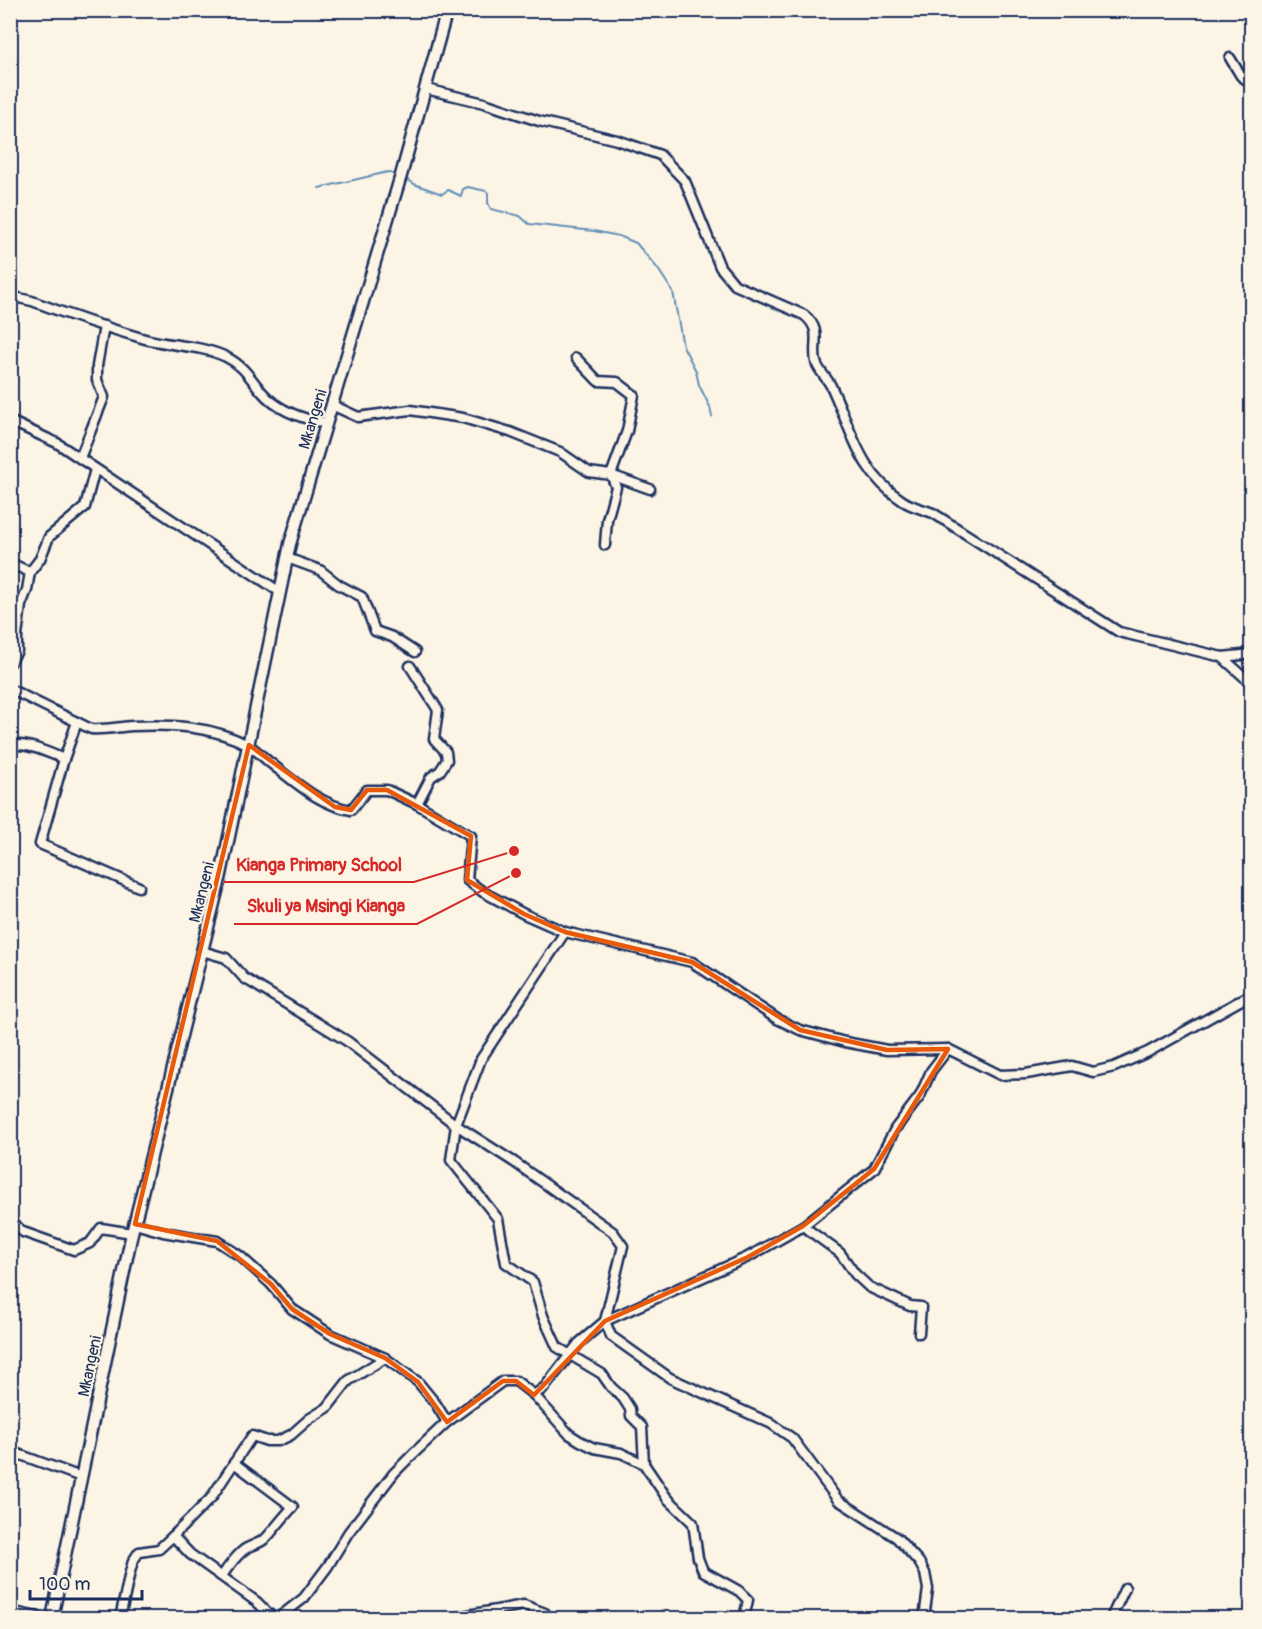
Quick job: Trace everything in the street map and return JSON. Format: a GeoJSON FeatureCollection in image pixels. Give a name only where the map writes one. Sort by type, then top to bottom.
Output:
{"type":"FeatureCollection","features":[{"type":"Feature","properties":{"kind":"street","name":"Mkangeni"},"geometry":{"type":"LineString","coordinates":[[52,1618],[134,1228],[221,875],[287,558],[401,175],[447,10]]}},
{"type":"Feature","properties":{"kind":"street"},"geometry":{"type":"LineString","coordinates":[[1230,58],[1241,76],[1251,84]]}},
{"type":"Feature","properties":{"kind":"street"},"geometry":{"type":"LineString","coordinates":[[426,89],[484,103],[539,122],[617,140],[660,155],[685,181],[720,267],[735,285],[804,315],[812,321],[817,337],[816,362],[831,386],[860,453],[877,481],[904,502],[933,513],[1119,632],[1222,657],[1251,654]]}},
{"type":"Feature","properties":{"kind":"street"},"geometry":{"type":"LineString","coordinates":[[10,299],[19,298],[32,301],[147,339],[225,357],[243,368],[271,401],[307,420],[326,423]]}},
{"type":"Feature","properties":{"kind":"street"},"geometry":{"type":"LineString","coordinates":[[80,458],[104,397],[97,380],[97,366],[104,326]]}},
{"type":"Feature","properties":{"kind":"street"},"geometry":{"type":"LineString","coordinates":[[576,358],[598,381],[617,382],[634,396],[627,431],[611,475],[616,486],[607,520],[605,545]]}},
{"type":"Feature","properties":{"kind":"street"},"geometry":{"type":"LineString","coordinates":[[332,405],[358,417],[410,410],[463,418],[510,432],[560,452],[589,472],[611,475],[650,489]]}},
{"type":"Feature","properties":{"kind":"street"},"geometry":{"type":"LineString","coordinates":[[10,421],[57,443],[280,592]]}},
{"type":"Feature","properties":{"kind":"street"},"geometry":{"type":"LineString","coordinates":[[10,663],[17,651],[21,605],[27,591],[30,572],[40,559],[49,537],[85,507],[95,469]]}},
{"type":"Feature","properties":{"kind":"street"},"geometry":{"type":"LineString","coordinates":[[287,558],[320,570],[339,585],[362,597],[375,632],[392,637],[415,652]]}},
{"type":"Feature","properties":{"kind":"street"},"geometry":{"type":"LineString","coordinates":[[10,563],[30,572]]}},
{"type":"Feature","properties":{"kind":"street"},"geometry":{"type":"LineString","coordinates":[[1222,657],[1251,684]]}},
{"type":"Feature","properties":{"kind":"street"},"geometry":{"type":"LineString","coordinates":[[410,666],[438,710],[434,739],[446,752],[447,760],[440,771],[431,777],[417,804]]}},
{"type":"Feature","properties":{"kind":"street"},"geometry":{"type":"LineString","coordinates":[[10,688],[91,729],[103,730],[114,727],[163,724],[211,731],[249,745],[300,787],[335,807],[351,810],[367,790],[387,790],[417,804],[471,836],[467,880],[483,892],[565,932],[692,962],[777,1019],[800,1030],[844,1042],[887,1050],[948,1049],[1000,1075],[1026,1074],[1072,1066],[1093,1072],[1114,1067],[1149,1052],[1251,994]]}},
{"type":"Feature","properties":{"kind":"street"},"geometry":{"type":"LineString","coordinates":[[77,722],[40,844],[139,887]]}},
{"type":"Feature","properties":{"kind":"street"},"geometry":{"type":"LineString","coordinates":[[10,745],[32,747],[64,759]]}},
{"type":"Feature","properties":{"kind":"street"},"geometry":{"type":"LineString","coordinates":[[565,932],[481,1059],[456,1125],[451,1160],[498,1219],[506,1263],[533,1282],[543,1316],[557,1347],[602,1374],[623,1398],[630,1409],[631,1416],[642,1426],[644,1464]]}},
{"type":"Feature","properties":{"kind":"street"},"geometry":{"type":"LineString","coordinates":[[202,951],[226,958],[244,978],[347,1041],[456,1125],[514,1162],[613,1232],[623,1246],[605,1321],[612,1336],[670,1378],[770,1423],[792,1438],[838,1500],[897,1538],[919,1562],[925,1573],[928,1588],[924,1618]]}},
{"type":"Feature","properties":{"kind":"street"},"geometry":{"type":"LineString","coordinates":[[534,1395],[545,1388],[569,1355],[605,1321],[748,1257],[803,1226],[874,1169],[895,1129],[920,1096],[931,1071],[948,1049]]}},
{"type":"Feature","properties":{"kind":"street"},"geometry":{"type":"LineString","coordinates":[[10,1220],[23,1232],[74,1250],[90,1243],[101,1228],[134,1228],[217,1241],[240,1256],[271,1284],[292,1310],[330,1334],[385,1358],[418,1382],[447,1422]]}},
{"type":"Feature","properties":{"kind":"street"},"geometry":{"type":"LineString","coordinates":[[803,1226],[840,1253],[855,1274],[869,1287],[910,1306],[921,1307],[919,1333]]}},
{"type":"Feature","properties":{"kind":"street"},"geometry":{"type":"LineString","coordinates":[[120,1618],[133,1562],[139,1552],[159,1549],[211,1498],[252,1436],[267,1441],[278,1441],[291,1436],[318,1412],[327,1408],[348,1381],[385,1358]]}},
{"type":"Feature","properties":{"kind":"street"},"geometry":{"type":"LineString","coordinates":[[278,1618],[304,1598],[328,1566],[348,1533],[394,1473],[419,1447],[447,1422],[503,1381],[516,1381],[534,1395],[569,1434],[594,1448],[621,1453],[644,1464],[667,1498],[693,1523],[698,1558],[703,1571],[739,1591],[748,1600],[744,1618]]}},
{"type":"Feature","properties":{"kind":"street"},"geometry":{"type":"LineString","coordinates":[[10,1451],[81,1477]]}},
{"type":"Feature","properties":{"kind":"street"},"geometry":{"type":"LineString","coordinates":[[222,1576],[229,1565],[246,1548],[255,1546],[268,1536],[293,1507],[234,1463]]}},
{"type":"Feature","properties":{"kind":"street"},"geometry":{"type":"LineString","coordinates":[[173,1536],[190,1554],[256,1602],[273,1618]]}},
{"type":"Feature","properties":{"kind":"street"},"geometry":{"type":"LineString","coordinates":[[1111,1618],[1125,1588]]}},
{"type":"Feature","properties":{"kind":"street"},"geometry":{"type":"LineString","coordinates":[[451,1618],[524,1605],[539,1614]]}},
{"type":"Feature","properties":{"kind":"street"},"geometry":{"type":"LineString","coordinates":[[10,1611],[42,1618]]}},
{"type":"Feature","properties":{"kind":"highlighted area"},"geometry":{"type":"Polygon","coordinates":[[[249,745],[335,807],[351,810],[367,790],[387,790],[471,836],[467,880],[524,914],[565,932],[692,962],[800,1030],[887,1050],[948,1049],[874,1169],[803,1226],[748,1257],[605,1321],[534,1395],[516,1381],[503,1381],[447,1422],[418,1382],[385,1358],[330,1334],[292,1309],[271,1284],[217,1241],[135,1224],[249,745]]]}},
{"type":"Feature","properties":{"kind":"waterway"},"geometry":{"type":"LineString","coordinates":[[319,188],[388,172],[397,176]]}},
{"type":"Feature","properties":{"kind":"waterway"},"geometry":{"type":"LineString","coordinates":[[405,178],[414,184],[442,194],[448,190],[461,196],[463,189],[468,187],[486,191],[491,209],[520,216],[529,224],[594,231],[619,236],[636,243],[658,269],[673,292],[683,346],[696,371],[712,417]]}},
{"type":"Feature","properties":{"kind":"place","name":"Kianga Primary School"},"geometry":{"type":"Point","coordinates":[514,851]}},
{"type":"Feature","properties":{"kind":"place","name":"Skuli ya Msingi Kianga"},"geometry":{"type":"Point","coordinates":[516,873]}}]}
